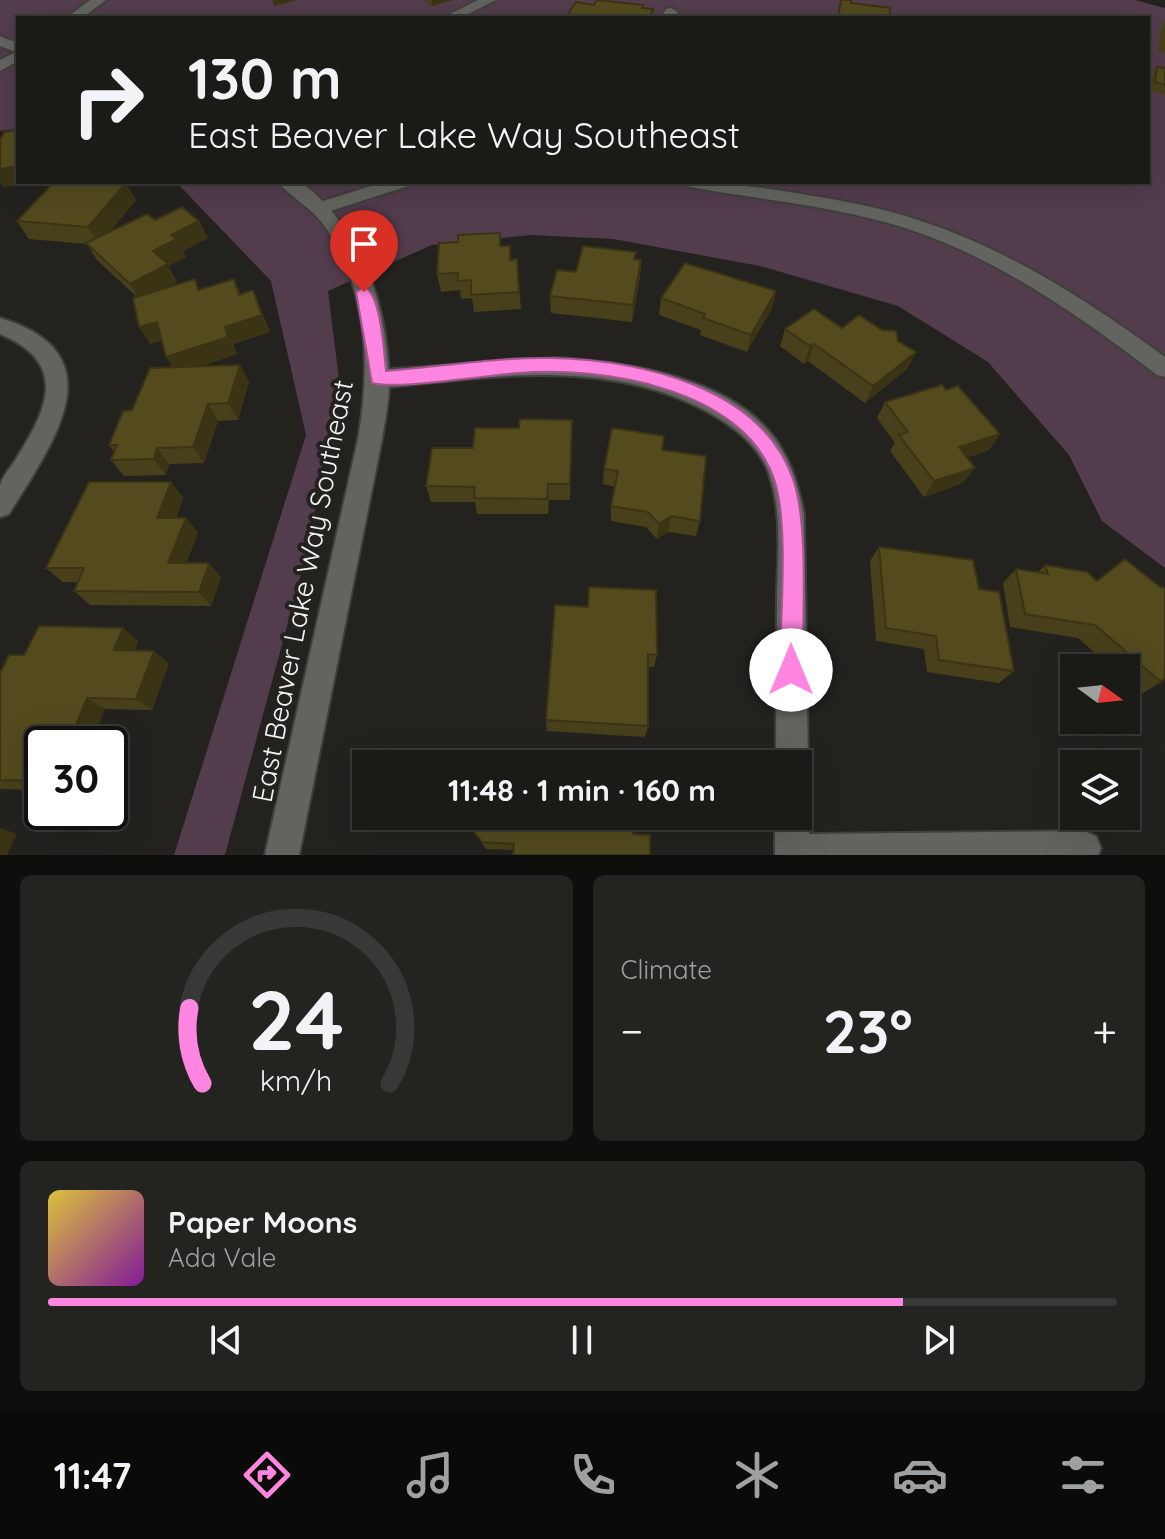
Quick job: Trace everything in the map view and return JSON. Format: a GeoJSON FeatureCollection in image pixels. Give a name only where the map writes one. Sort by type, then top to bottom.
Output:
{"type":"FeatureCollection","features":[{"type":"Feature","properties":{"kind":"street"},"geometry":{"type":"LineString","coordinates":[[76,16],[99,0]]}},
{"type":"Feature","properties":{"kind":"street"},"geometry":{"type":"LineString","coordinates":[[453,16],[489,0]]}},
{"type":"Feature","properties":{"kind":"street"},"geometry":{"type":"LineString","coordinates":[[0,66],[16,54]]}},
{"type":"Feature","properties":{"kind":"street"},"geometry":{"type":"LineString","coordinates":[[290,184],[320,208],[396,184]]}},
{"type":"Feature","properties":{"kind":"street"},"geometry":{"type":"LineString","coordinates":[[702,184],[878,214],[962,245],[1062,295],[1165,369]]}},
{"type":"Feature","properties":{"kind":"street","name":"East Beaver Lake Way Southeast"},"geometry":{"type":"LineString","coordinates":[[282,855],[370,439],[379,379],[370,313],[358,271],[320,208]]}},
{"type":"Feature","properties":{"kind":"street"},"geometry":{"type":"LineString","coordinates":[[0,326],[33,340],[48,353],[56,369],[58,392],[51,421],[0,506]]}},
{"type":"Feature","properties":{"kind":"street"},"geometry":{"type":"LineString","coordinates":[[379,379],[546,364],[582,366],[680,387],[708,399],[745,423],[770,450],[785,482],[791,515],[792,750]]}},
{"type":"Feature","properties":{"kind":"street"},"geometry":{"type":"LineString","coordinates":[[792,830],[792,853],[1084,848]]}},
{"type":"Feature","properties":{"kind":"shaded area"},"geometry":{"type":"Polygon","coordinates":[[[0,0],[1135,0],[1165,8],[1165,568],[1102,521],[1069,455],[988,362],[898,306],[760,266],[613,239],[531,235],[432,245],[328,291],[341,395],[300,578],[225,855],[174,855],[306,435],[271,281],[178,184],[1150,184],[1150,16],[16,16],[16,129],[0,131],[0,0]]]}},
{"type":"Feature","properties":{"kind":"building"},"geometry":{"type":"Polygon","coordinates":[[[597,0],[653,9],[650,16],[568,14],[576,2],[594,5],[597,0]]]}},
{"type":"Feature","properties":{"kind":"building"},"geometry":{"type":"Polygon","coordinates":[[[841,0],[890,8],[890,16],[838,16],[841,0]]]}},
{"type":"Feature","properties":{"kind":"building"},"geometry":{"type":"Polygon","coordinates":[[[1157,67],[1165,68],[1165,85],[1155,82],[1157,67]]]}},
{"type":"Feature","properties":{"kind":"building"},"geometry":{"type":"Polygon","coordinates":[[[16,130],[16,164],[0,169],[0,138],[4,132],[16,130]]]}},
{"type":"Feature","properties":{"kind":"building"},"geometry":{"type":"Polygon","coordinates":[[[52,184],[125,184],[88,227],[17,221],[52,184]]]}},
{"type":"Feature","properties":{"kind":"building"},"geometry":{"type":"Polygon","coordinates":[[[182,207],[199,221],[171,235],[177,239],[153,251],[168,264],[130,284],[86,243],[147,214],[155,220],[182,207]]]}},
{"type":"Feature","properties":{"kind":"building"},"geometry":{"type":"Polygon","coordinates":[[[500,233],[500,246],[510,246],[510,260],[517,259],[519,292],[471,295],[471,280],[458,281],[458,273],[437,274],[439,243],[458,242],[458,235],[500,233]]]}},
{"type":"Feature","properties":{"kind":"building"},"geometry":{"type":"Polygon","coordinates":[[[583,246],[636,252],[634,259],[641,260],[633,305],[550,296],[557,270],[576,272],[583,246]]]}},
{"type":"Feature","properties":{"kind":"building"},"geometry":{"type":"Polygon","coordinates":[[[685,263],[776,291],[751,335],[703,318],[705,314],[661,298],[685,263]]]}},
{"type":"Feature","properties":{"kind":"building"},"geometry":{"type":"Polygon","coordinates":[[[195,279],[198,290],[234,279],[239,295],[253,290],[262,315],[225,327],[228,337],[166,357],[157,322],[139,327],[133,298],[195,279]]]}},
{"type":"Feature","properties":{"kind":"building"},"geometry":{"type":"Polygon","coordinates":[[[814,309],[842,328],[859,315],[882,330],[896,331],[898,341],[916,352],[873,386],[814,344],[810,346],[785,329],[814,309]]]}},
{"type":"Feature","properties":{"kind":"building"},"geometry":{"type":"Polygon","coordinates":[[[240,365],[228,403],[208,404],[193,447],[157,448],[154,459],[111,460],[117,445],[109,445],[123,411],[132,410],[150,368],[240,365]]]}},
{"type":"Feature","properties":{"kind":"building"},"geometry":{"type":"Polygon","coordinates":[[[942,385],[946,390],[958,386],[1000,434],[959,447],[975,468],[934,481],[899,435],[908,432],[885,402],[942,385]]]}},
{"type":"Feature","properties":{"kind":"building"},"geometry":{"type":"Polygon","coordinates":[[[520,419],[572,420],[570,484],[548,484],[547,499],[474,498],[475,487],[426,486],[432,448],[473,448],[475,428],[519,428],[520,419]]]}},
{"type":"Feature","properties":{"kind":"building"},"geometry":{"type":"Polygon","coordinates":[[[612,428],[664,436],[662,450],[706,456],[700,521],[671,516],[659,524],[648,512],[611,506],[618,471],[604,469],[612,428]]]}},
{"type":"Feature","properties":{"kind":"building"},"geometry":{"type":"Polygon","coordinates":[[[89,482],[171,482],[157,518],[186,518],[168,563],[209,563],[199,592],[74,591],[84,568],[46,568],[89,482]]]}},
{"type":"Feature","properties":{"kind":"building"},"geometry":{"type":"Polygon","coordinates":[[[879,547],[973,560],[979,589],[999,592],[1014,671],[939,660],[936,636],[886,628],[879,547]]]}},
{"type":"Feature","properties":{"kind":"building"},"geometry":{"type":"Polygon","coordinates":[[[1125,559],[1165,588],[1165,678],[1161,682],[1140,664],[1140,654],[1129,654],[1095,625],[1025,614],[1016,569],[1048,574],[1045,565],[1087,572],[1097,581],[1125,559]]]}},
{"type":"Feature","properties":{"kind":"building"},"geometry":{"type":"Polygon","coordinates":[[[589,587],[656,590],[657,655],[648,654],[648,726],[546,720],[555,605],[588,607],[589,587]]]}},
{"type":"Feature","properties":{"kind":"building"},"geometry":{"type":"Polygon","coordinates":[[[39,626],[123,628],[114,650],[154,651],[136,699],[87,698],[75,726],[24,726],[24,781],[0,780],[0,673],[9,655],[24,655],[39,626]]]}},
{"type":"Feature","properties":{"kind":"building"},"geometry":{"type":"Polygon","coordinates":[[[473,830],[633,830],[633,834],[650,835],[650,855],[513,855],[514,844],[482,842],[473,830]]]}},
{"type":"Feature","properties":{"kind":"route"},"geometry":{"type":"LineString","coordinates":[[364,292],[379,379],[546,364],[582,366],[680,387],[708,399],[745,423],[770,450],[785,482],[791,515],[791,670]]}}]}
